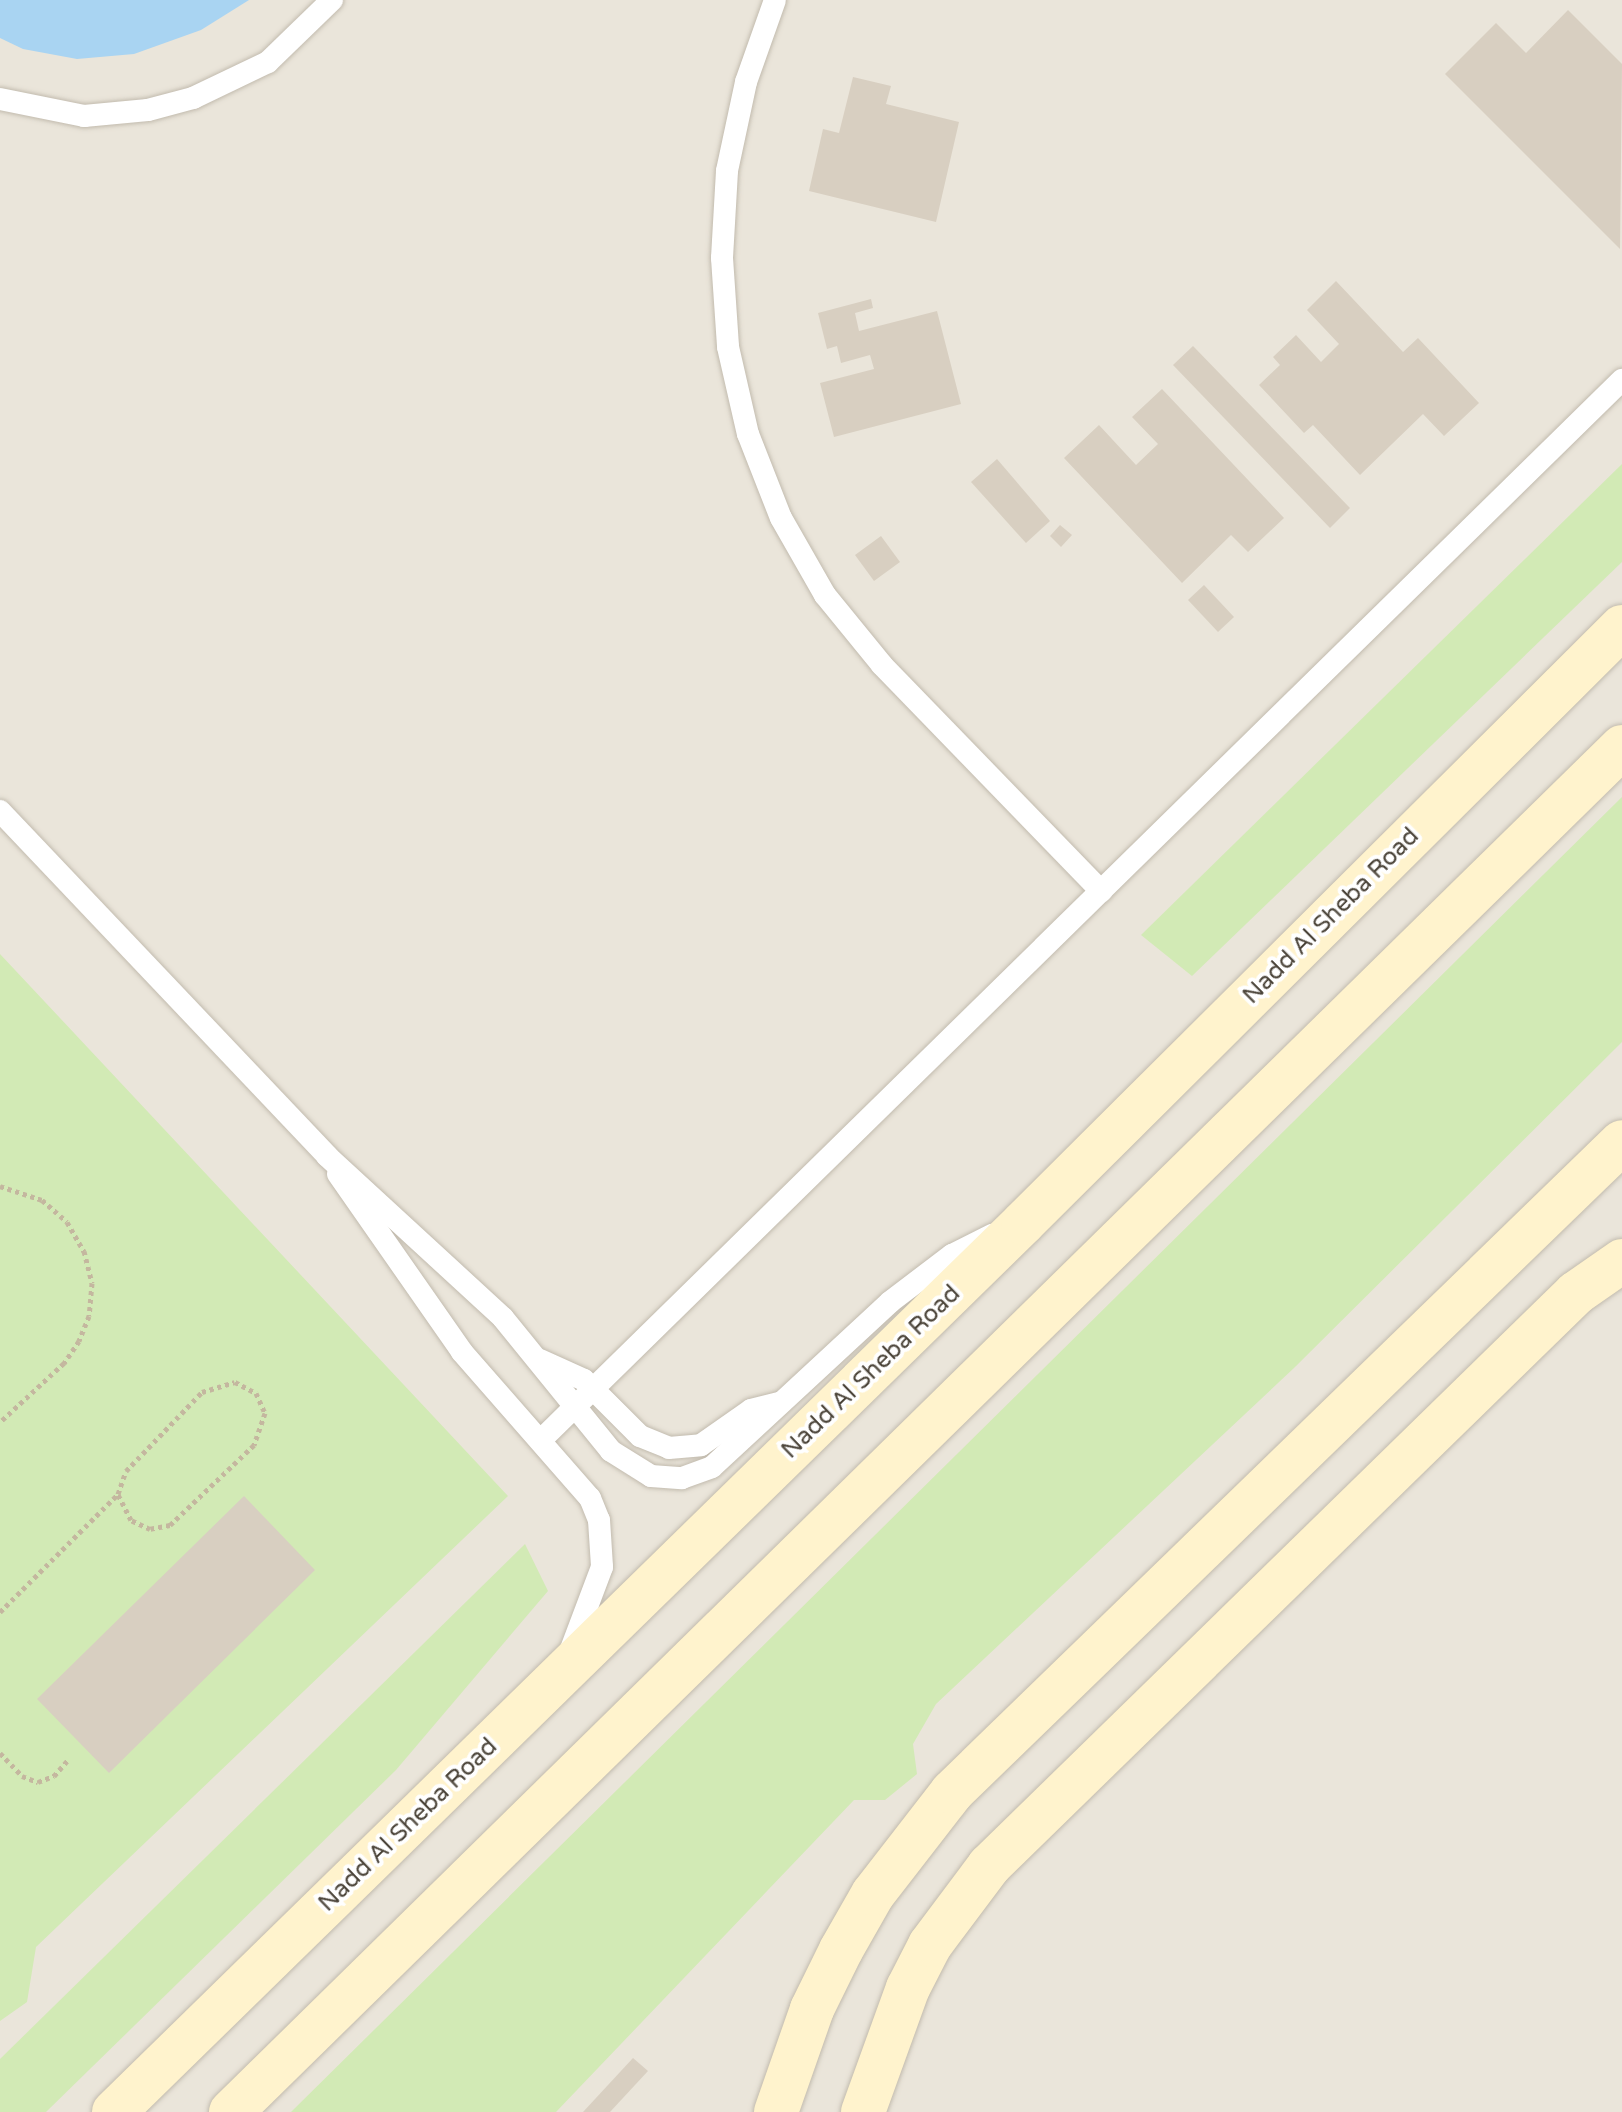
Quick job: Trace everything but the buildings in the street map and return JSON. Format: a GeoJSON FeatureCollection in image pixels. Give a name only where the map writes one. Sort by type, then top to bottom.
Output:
{"type":"FeatureCollection","features":[{"type":"Feature","properties":{"kind":"main road","name":"Nadd Al Sheba Road"},"geometry":{"type":"LineString","coordinates":[[114,2112],[1023,1223],[1622,627]]}},
{"type":"Feature","properties":{"kind":"main road"},"geometry":{"type":"LineString","coordinates":[[231,2112],[1622,747]]}},
{"type":"Feature","properties":{"kind":"main road"},"geometry":{"type":"LineString","coordinates":[[776,2112],[812,2009],[841,1950],[888,1873],[952,1792],[1622,1142]]}},
{"type":"Feature","properties":{"kind":"main road"},"geometry":{"type":"LineString","coordinates":[[863,2112],[908,1988],[930,1945],[989,1866],[1576,1293],[1622,1261]]}},
{"type":"Feature","properties":{"kind":"lane"},"geometry":{"type":"LineString","coordinates":[[0,99],[84,116],[137,112],[193,98],[268,62],[332,0]]}},
{"type":"Feature","properties":{"kind":"lane"},"geometry":{"type":"LineString","coordinates":[[775,0],[746,82],[727,171],[722,258],[728,347],[748,434],[781,518],[825,595],[882,665],[1101,891]]}},
{"type":"Feature","properties":{"kind":"lane"},"geometry":{"type":"LineString","coordinates":[[542,1439],[1622,380]]}},
{"type":"Feature","properties":{"kind":"lane"},"geometry":{"type":"LineString","coordinates":[[0,811],[327,1156],[503,1318],[540,1360],[573,1409],[630,1466],[667,1479],[712,1467],[920,1277],[987,1237],[1023,1223]]}},
{"type":"Feature","properties":{"kind":"lane"},"geometry":{"type":"LineString","coordinates":[[327,1156],[410,1284],[471,1362],[542,1439],[590,1498],[602,1544],[597,1590],[557,1680]]}},
{"type":"Feature","properties":{"kind":"lane"},"geometry":{"type":"LineString","coordinates":[[540,1360],[572,1372],[594,1389],[640,1436],[669,1448],[701,1445],[751,1410],[782,1403]]}},
{"type":"Feature","properties":{"kind":"path"},"geometry":{"type":"LineString","coordinates":[[0,1186],[42,1200],[67,1222],[84,1251],[92,1283],[89,1316],[79,1341],[64,1363],[0,1422]]}},
{"type":"Feature","properties":{"kind":"path"},"geometry":{"type":"LineString","coordinates":[[0,1612],[118,1494],[126,1471],[212,1385],[235,1382],[256,1393],[265,1413],[262,1435],[178,1519],[160,1528],[140,1526],[124,1513],[118,1494]]}},
{"type":"Feature","properties":{"kind":"path"},"geometry":{"type":"LineString","coordinates":[[0,1753],[22,1776],[38,1782],[54,1776],[69,1759]]}},
{"type":"Feature","properties":{"kind":"shaded area"},"geometry":{"type":"Polygon","coordinates":[[[0,0],[1622,0],[1622,2112],[0,2112],[0,0]]]}},
{"type":"Feature","properties":{"kind":"green space"},"geometry":{"type":"Polygon","coordinates":[[[1622,464],[1622,562],[1192,976],[1141,935],[1622,464]]]}},
{"type":"Feature","properties":{"kind":"green space"},"geometry":{"type":"Polygon","coordinates":[[[1622,797],[1622,1042],[1294,1368],[936,1704],[913,1744],[917,1774],[885,1800],[854,1800],[556,2112],[291,2112],[1622,797]]]}},
{"type":"Feature","properties":{"kind":"green space"},"geometry":{"type":"Polygon","coordinates":[[[0,954],[508,1496],[36,1947],[27,2002],[0,2021],[0,954]]]}},
{"type":"Feature","properties":{"kind":"green space"},"geometry":{"type":"Polygon","coordinates":[[[525,1544],[548,1591],[396,1770],[46,2112],[0,2112],[0,2059],[525,1544]]]}},
{"type":"Feature","properties":{"kind":"water"},"geometry":{"type":"Polygon","coordinates":[[[0,0],[249,0],[201,30],[134,54],[77,59],[23,49],[0,38],[0,0]]]}}]}
